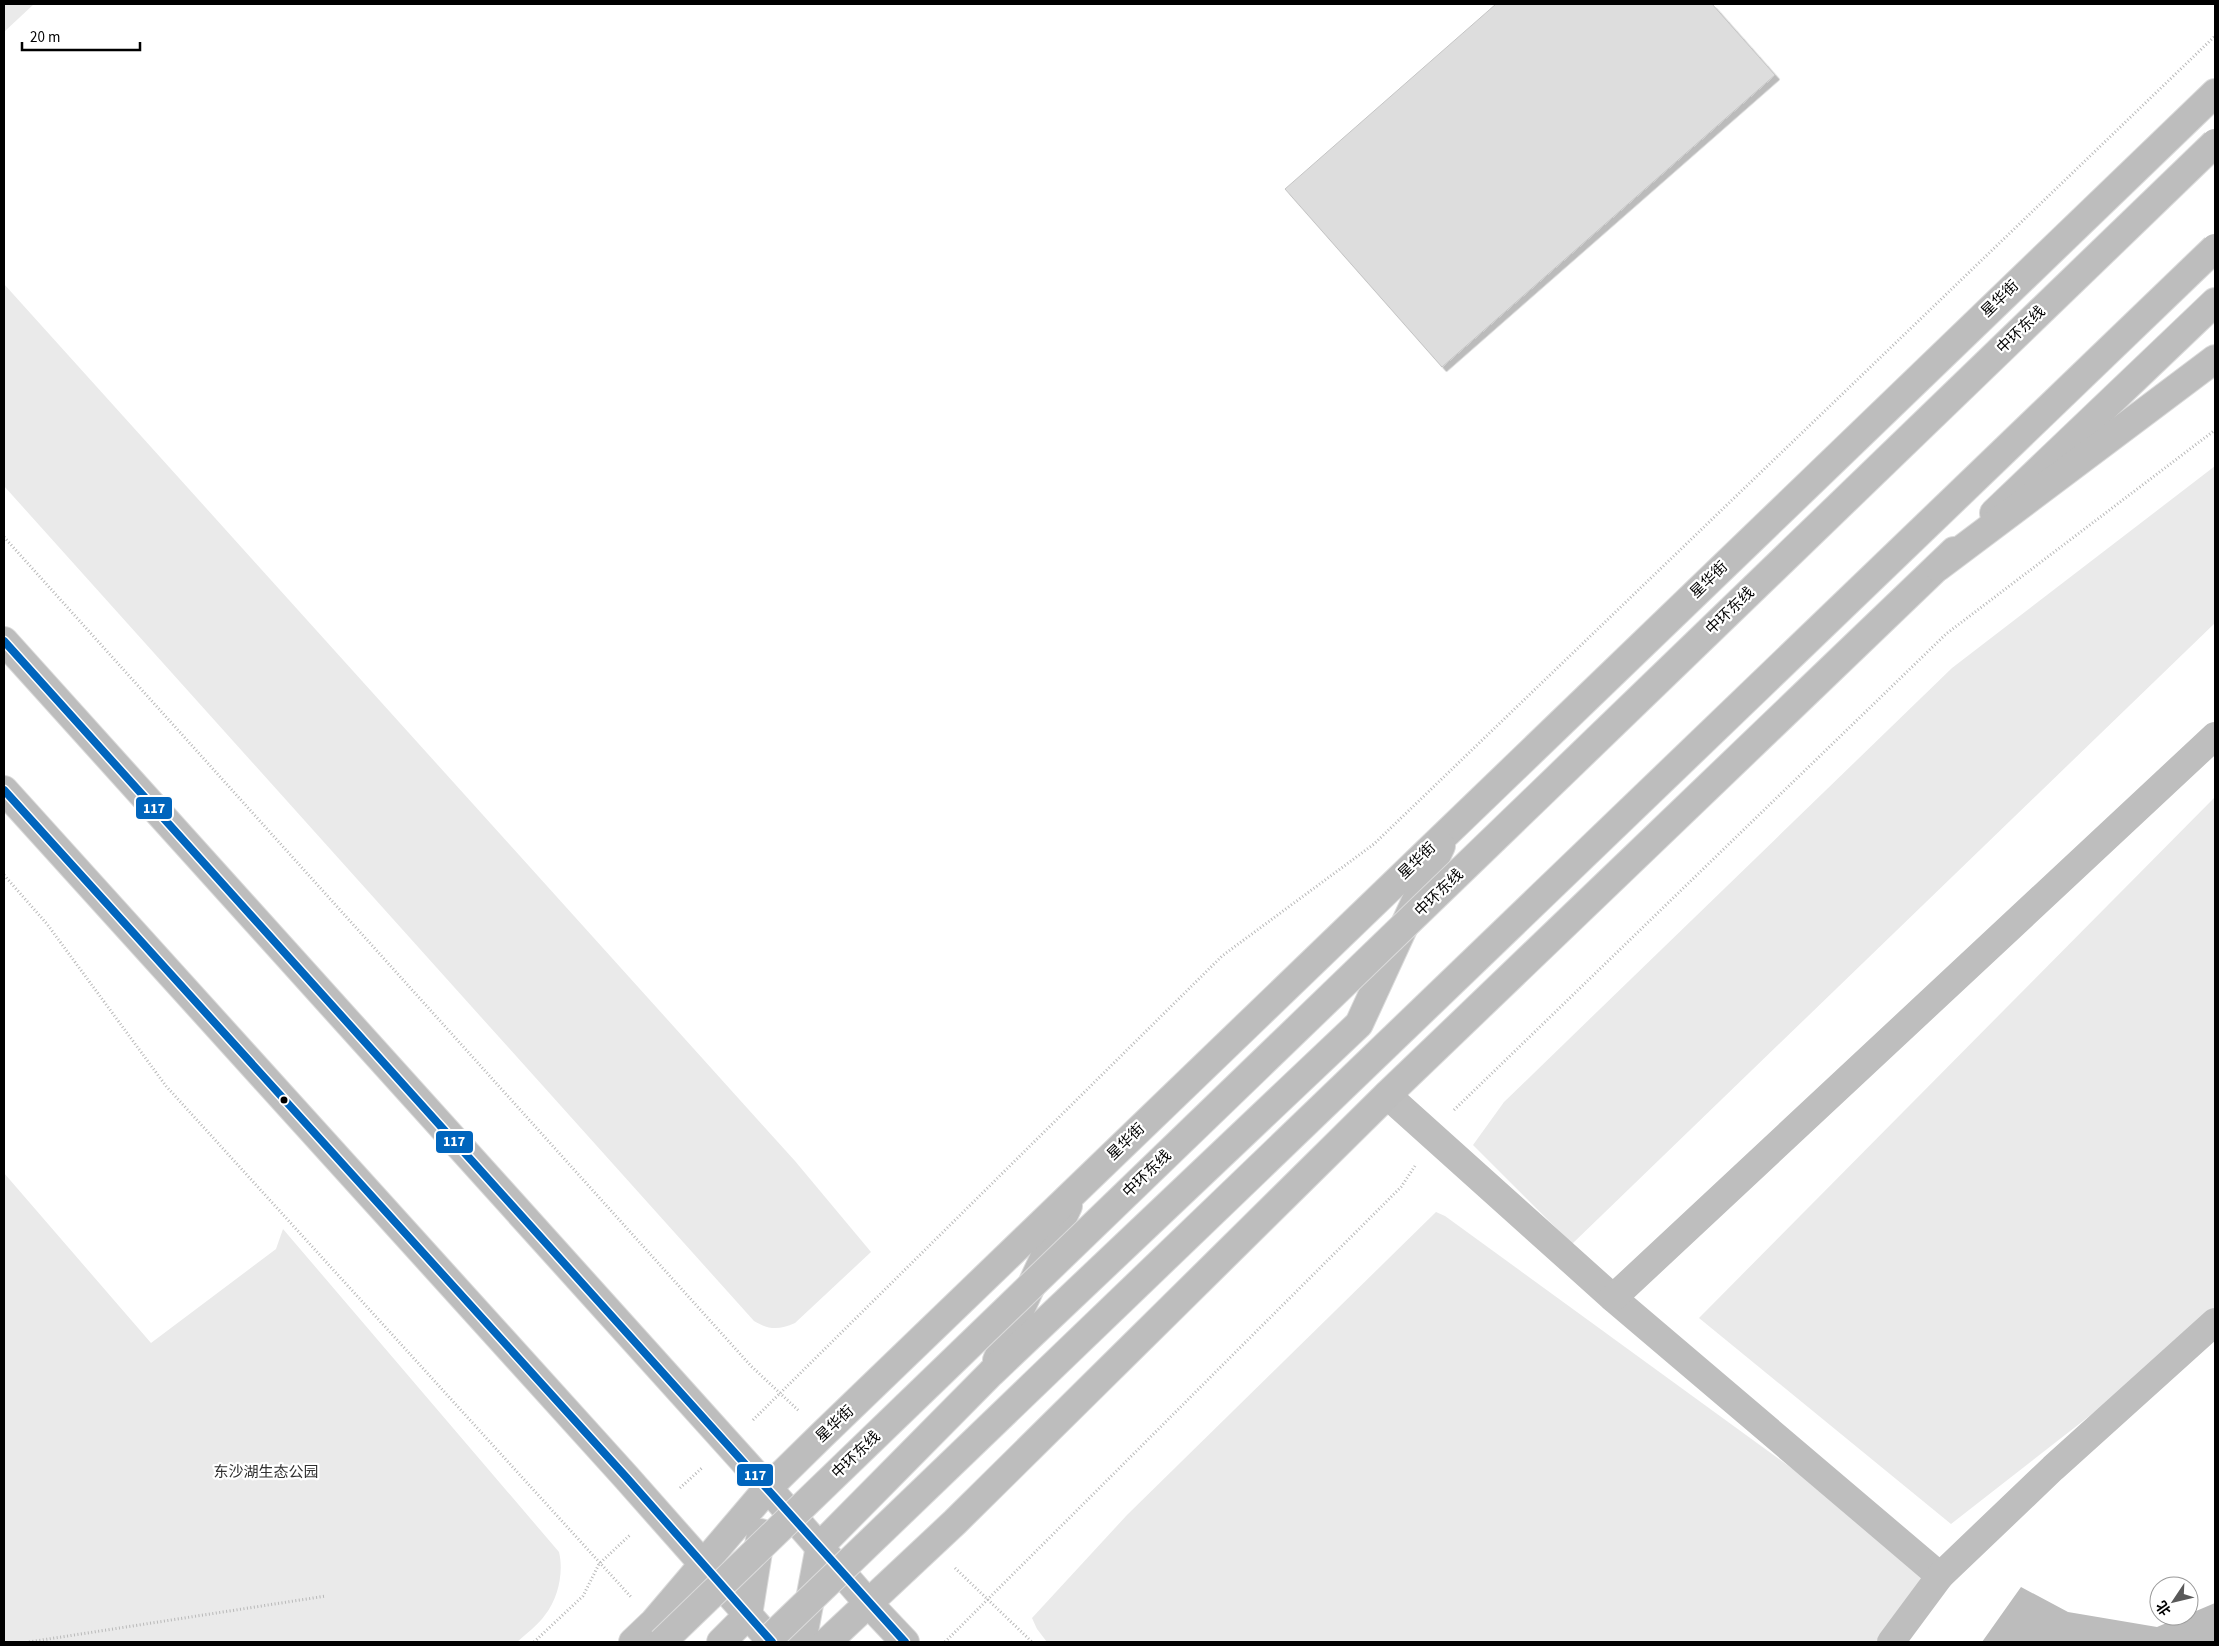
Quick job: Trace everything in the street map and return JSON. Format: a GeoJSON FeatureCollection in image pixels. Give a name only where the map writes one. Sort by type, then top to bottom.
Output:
{"type":"FeatureCollection","features":[{"type":"Feature","properties":{"kind":"main road","name":"星华街"},"geometry":{"type":"LineString","coordinates":[[633,1642],[658,1632],[704,1566],[768,1488],[822,1435],[2215,93]]}},
{"type":"Feature","properties":{"kind":"main road","name":"中环东线"},"geometry":{"type":"LineString","coordinates":[[658,1632],[2215,143]]}},
{"type":"Feature","properties":{"kind":"main road"},"geometry":{"type":"LineString","coordinates":[[766,1642],[2215,248]]}},
{"type":"Feature","properties":{"kind":"main road"},"geometry":{"type":"LineString","coordinates":[[827,1642],[930,1546],[1387,1095],[2215,302]]}},
{"type":"Feature","properties":{"kind":"main road"},"geometry":{"type":"LineString","coordinates":[[1938,567],[2215,359]]}},
{"type":"Feature","properties":{"kind":"main road"},"geometry":{"type":"LineString","coordinates":[[4,641],[905,1642]]}},
{"type":"Feature","properties":{"kind":"main road"},"geometry":{"type":"LineString","coordinates":[[4,790],[772,1642]]}},
{"type":"Feature","properties":{"kind":"main road"},"geometry":{"type":"LineString","coordinates":[[802,1642],[820,1546],[991,1373],[1359,1024],[1448,831]]}},
{"type":"Feature","properties":{"kind":"main road"},"geometry":{"type":"LineString","coordinates":[[991,1373],[1075,1191]]}},
{"type":"Feature","properties":{"kind":"main road"},"geometry":{"type":"LineString","coordinates":[[721,1642],[748,1615],[768,1488]]}},
{"type":"Feature","properties":{"kind":"lane"},"geometry":{"type":"LineString","coordinates":[[1613,1298],[2215,736]]}},
{"type":"Feature","properties":{"kind":"lane"},"geometry":{"type":"LineString","coordinates":[[1387,1095],[1613,1298],[1940,1576]]}},
{"type":"Feature","properties":{"kind":"lane"},"geometry":{"type":"LineString","coordinates":[[1891,1642],[1940,1576],[2053,1468],[2215,1322]]}},
{"type":"Feature","properties":{"kind":"path"},"geometry":{"type":"LineString","coordinates":[[534,1642],[583,1596],[599,1564],[782,1393],[1222,956],[1374,844],[2215,36]]}},
{"type":"Feature","properties":{"kind":"path"},"geometry":{"type":"LineString","coordinates":[[945,1642],[1401,1187],[1457,1106],[1946,634],[2215,430]]}},
{"type":"Feature","properties":{"kind":"path"},"geometry":{"type":"LineString","coordinates":[[4,537],[744,1359],[782,1393],[822,1435]]}},
{"type":"Feature","properties":{"kind":"path"},"geometry":{"type":"LineString","coordinates":[[4,875],[47,924],[166,1086],[599,1564],[658,1632]]}},
{"type":"Feature","properties":{"kind":"path"},"geometry":{"type":"LineString","coordinates":[[930,1546],[1032,1642]]}},
{"type":"Feature","properties":{"kind":"path"},"geometry":{"type":"LineString","coordinates":[[29,1642],[326,1596]]}},
{"type":"Feature","properties":{"kind":"green space"},"geometry":{"type":"Polygon","coordinates":[[[4,4],[34,4],[4,32],[4,4]]]}},
{"type":"Feature","properties":{"kind":"green space"},"geometry":{"type":"Polygon","coordinates":[[[4,284],[795,1161],[871,1252],[795,1323],[774,1328],[754,1321],[4,486],[4,284]]]}},
{"type":"Feature","properties":{"kind":"green space"},"geometry":{"type":"Polygon","coordinates":[[[2215,466],[2215,623],[1572,1244],[1473,1145],[1504,1102],[1952,668],[2215,466]]]}},
{"type":"Feature","properties":{"kind":"green space"},"geometry":{"type":"Polygon","coordinates":[[[2215,797],[2215,1318],[1951,1524],[1699,1318],[2215,797]]]}},
{"type":"Feature","properties":{"kind":"green space","name":"东沙湖生态公园"},"geometry":{"type":"Polygon","coordinates":[[[4,1173],[151,1343],[276,1249],[283,1229],[559,1552],[561,1568],[559,1585],[550,1609],[542,1619],[517,1642],[4,1642],[4,1173]]]}},
{"type":"Feature","properties":{"kind":"green space"},"geometry":{"type":"Polygon","coordinates":[[[1436,1212],[1445,1216],[1940,1576],[1891,1642],[1047,1642],[1037,1629],[1032,1618],[1127,1515],[1436,1212]]]}},
{"type":"Feature","properties":{"kind":"shaded area"},"geometry":{"type":"Polygon","coordinates":[[[2021,1587],[2068,1612],[2157,1627],[2199,1626],[2199,1610],[2215,1603],[2215,1642],[1982,1642],[2021,1587]]]}},
{"type":"Feature","properties":{"kind":"building"},"geometry":{"type":"Polygon","coordinates":[[[1496,4],[1712,4],[1775,75],[1442,367],[1285,189],[1496,4]]]}},
{"type":"Feature","properties":{"kind":"transit line","name":"117"},"geometry":{"type":"LineString","coordinates":[[4,641],[905,1642]]}},
{"type":"Feature","properties":{"kind":"transit line","name":"117"},"geometry":{"type":"LineString","coordinates":[[4,790],[626,1477],[772,1642]]}}]}
